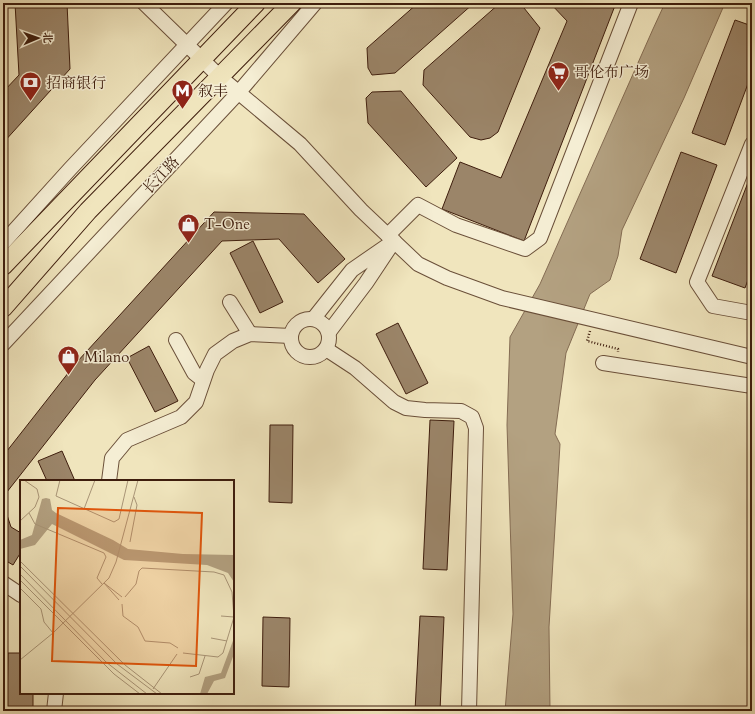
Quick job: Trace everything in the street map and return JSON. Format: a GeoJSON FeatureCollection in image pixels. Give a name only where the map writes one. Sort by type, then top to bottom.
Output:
{"type":"FeatureCollection","features":[{"type":"Feature","properties":{"kind":"main road"},"geometry":{"type":"LineString","coordinates":[[3,266],[203,60],[256,3]]}},
{"type":"Feature","properties":{"kind":"main road","name":"长江路"},"geometry":{"type":"LineString","coordinates":[[3,308],[88,212],[292,3]]}},
{"type":"Feature","properties":{"kind":"street"},"geometry":{"type":"LineString","coordinates":[[144,3],[220,76],[300,144],[361,210],[418,264],[447,278],[502,298],[752,357]]}},
{"type":"Feature","properties":{"kind":"street"},"geometry":{"type":"LineString","coordinates":[[3,244],[70,169],[226,3]]}},
{"type":"Feature","properties":{"kind":"street","name":"长江路"},"geometry":{"type":"LineString","coordinates":[[3,344],[238,92],[315,3]]}},
{"type":"Feature","properties":{"kind":"street"},"geometry":{"type":"LineString","coordinates":[[328,332],[366,283],[391,238],[418,205],[456,225],[525,249],[540,238],[631,3]]}},
{"type":"Feature","properties":{"kind":"street"},"geometry":{"type":"LineString","coordinates":[[752,144],[697,282],[712,306],[752,313]]}},
{"type":"Feature","properties":{"kind":"street"},"geometry":{"type":"LineString","coordinates":[[314,318],[352,270],[391,238]]}},
{"type":"Feature","properties":{"kind":"street"},"geometry":{"type":"LineString","coordinates":[[230,302],[250,334]]}},
{"type":"Feature","properties":{"kind":"street"},"geometry":{"type":"LineString","coordinates":[[314,318],[323,323],[328,332],[329,341],[326,349],[318,355],[308,357],[299,354],[292,346],[290,336],[294,326],[303,319],[314,318]]}},
{"type":"Feature","properties":{"kind":"street"},"geometry":{"type":"LineString","coordinates":[[109,480],[112,458],[127,440],[181,417],[196,402],[203,380],[215,354],[233,341],[250,334],[290,336]]}},
{"type":"Feature","properties":{"kind":"street"},"geometry":{"type":"LineString","coordinates":[[176,340],[194,373],[203,380]]}},
{"type":"Feature","properties":{"kind":"street"},"geometry":{"type":"LineString","coordinates":[[326,349],[355,368],[394,402],[406,408],[461,411],[472,417],[476,428],[469,711]]}},
{"type":"Feature","properties":{"kind":"street"},"geometry":{"type":"LineString","coordinates":[[603,364],[752,386]]}},
{"type":"Feature","properties":{"kind":"street"},"geometry":{"type":"LineString","coordinates":[[3,583],[20,594]]}},
{"type":"Feature","properties":{"kind":"street"},"geometry":{"type":"LineString","coordinates":[[54,711],[56,694]]}},
{"type":"Feature","properties":{"kind":"path"},"geometry":{"type":"LineString","coordinates":[[587,341],[618,349]]}},
{"type":"Feature","properties":{"kind":"shaded area"},"geometry":{"type":"Polygon","coordinates":[[[665,3],[725,3],[684,98],[622,230],[618,256],[610,280],[590,294],[566,353],[555,434],[560,444],[549,627],[550,711],[505,711],[513,614],[507,425],[510,337],[540,284],[665,3]]]}},
{"type":"Feature","properties":{"kind":"building"},"geometry":{"type":"Polygon","coordinates":[[[15,3],[67,3],[70,69],[3,143],[3,92],[19,75],[15,3]]]}},
{"type":"Feature","properties":{"kind":"building"},"geometry":{"type":"Polygon","coordinates":[[[418,3],[474,3],[395,73],[372,75],[368,68],[367,48],[418,3]]]}},
{"type":"Feature","properties":{"kind":"building","name":"哥伦布广场"},"geometry":{"type":"Polygon","coordinates":[[[500,3],[520,3],[540,28],[498,132],[490,138],[481,140],[470,137],[423,85],[424,70],[500,3]]]}},
{"type":"Feature","properties":{"kind":"building","name":"哥伦布广场"},"geometry":{"type":"Polygon","coordinates":[[[550,3],[616,3],[524,241],[442,209],[460,162],[501,178],[567,21],[550,3]]]}},
{"type":"Feature","properties":{"kind":"building"},"geometry":{"type":"Polygon","coordinates":[[[735,20],[752,26],[752,73],[725,145],[692,133],[735,20]]]}},
{"type":"Feature","properties":{"kind":"building"},"geometry":{"type":"Polygon","coordinates":[[[401,91],[457,158],[426,187],[368,123],[366,98],[372,92],[401,91]]]}},
{"type":"Feature","properties":{"kind":"building"},"geometry":{"type":"Polygon","coordinates":[[[681,152],[717,165],[676,273],[640,259],[681,152]]]}},
{"type":"Feature","properties":{"kind":"building"},"geometry":{"type":"Polygon","coordinates":[[[752,172],[752,269],[745,288],[712,276],[752,172]]]}},
{"type":"Feature","properties":{"kind":"building"},"geometry":{"type":"Polygon","coordinates":[[[214,212],[304,214],[345,259],[318,283],[279,239],[222,241],[95,380],[3,497],[3,456],[76,363],[214,212]]]}},
{"type":"Feature","properties":{"kind":"building"},"geometry":{"type":"Polygon","coordinates":[[[253,241],[283,302],[260,313],[230,253],[253,241]]]}},
{"type":"Feature","properties":{"kind":"building"},"geometry":{"type":"Polygon","coordinates":[[[398,323],[428,383],[406,394],[376,334],[398,323]]]}},
{"type":"Feature","properties":{"kind":"building"},"geometry":{"type":"Polygon","coordinates":[[[149,346],[178,401],[155,412],[127,358],[149,346]]]}},
{"type":"Feature","properties":{"kind":"building"},"geometry":{"type":"Polygon","coordinates":[[[430,420],[454,421],[447,570],[423,569],[430,420]]]}},
{"type":"Feature","properties":{"kind":"building"},"geometry":{"type":"Polygon","coordinates":[[[270,425],[293,425],[292,503],[269,502],[270,425]]]}},
{"type":"Feature","properties":{"kind":"building"},"geometry":{"type":"Polygon","coordinates":[[[62,451],[75,480],[47,480],[38,461],[62,451]]]}},
{"type":"Feature","properties":{"kind":"building"},"geometry":{"type":"Polygon","coordinates":[[[3,503],[11,527],[20,532],[20,554],[13,565],[3,559],[3,503]]]}},
{"type":"Feature","properties":{"kind":"building"},"geometry":{"type":"Polygon","coordinates":[[[420,616],[444,617],[440,711],[415,711],[420,616]]]}},
{"type":"Feature","properties":{"kind":"building"},"geometry":{"type":"Polygon","coordinates":[[[263,617],[290,618],[289,687],[262,686],[263,617]]]}},
{"type":"Feature","properties":{"kind":"building"},"geometry":{"type":"Polygon","coordinates":[[[8,653],[20,653],[20,694],[33,694],[33,711],[7,711],[8,653]]]}},
{"type":"Feature","properties":{"kind":"place","name":"哥伦布广场"},"geometry":{"type":"Point","coordinates":[559,92]}},
{"type":"Feature","properties":{"kind":"place","name":"招商银行"},"geometry":{"type":"Point","coordinates":[30,102]}},
{"type":"Feature","properties":{"kind":"place","name":"叙丰"},"geometry":{"type":"Point","coordinates":[182,110]}},
{"type":"Feature","properties":{"kind":"place","name":"T-One"},"geometry":{"type":"Point","coordinates":[188,244]}},
{"type":"Feature","properties":{"kind":"place","name":"Milano"},"geometry":{"type":"Point","coordinates":[69,376]}}]}
